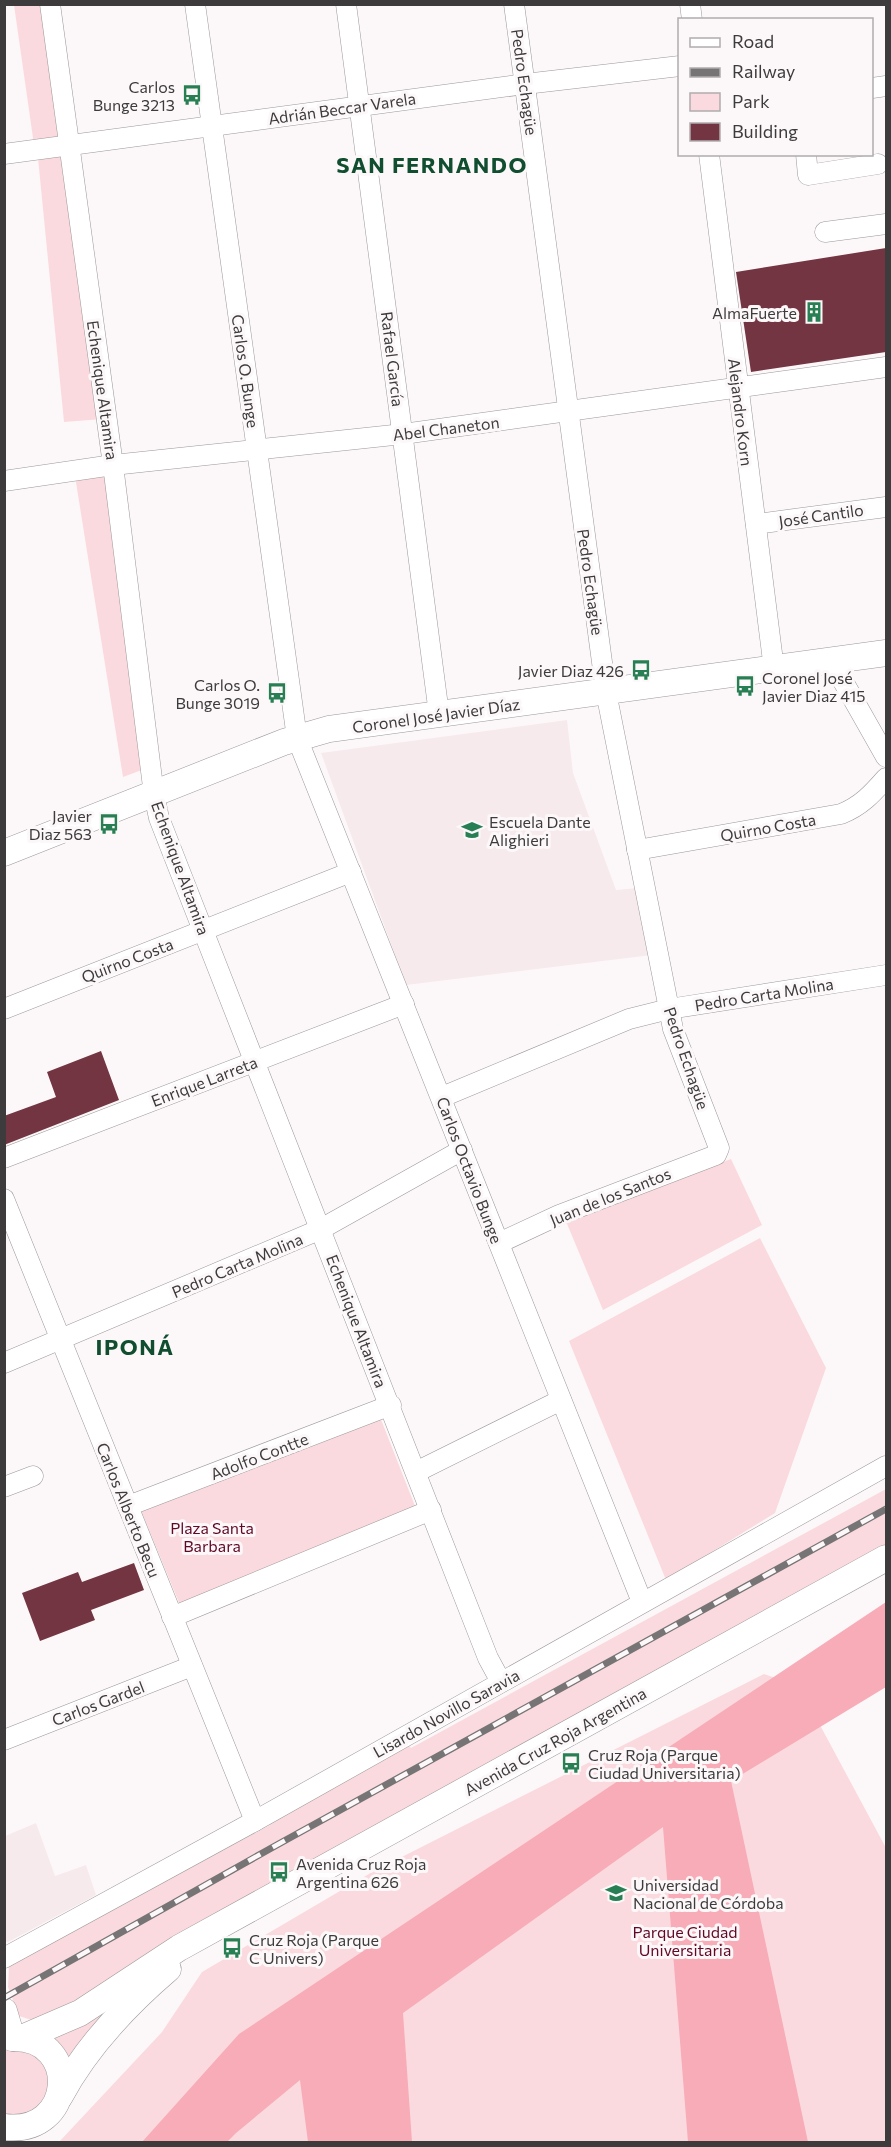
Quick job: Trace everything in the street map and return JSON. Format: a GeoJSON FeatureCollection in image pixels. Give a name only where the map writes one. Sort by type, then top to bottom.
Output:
{"type":"FeatureCollection","features":[{"type":"Feature","properties":{"kind":"main road","name":"Coronel José Javier Díaz"},"geometry":{"type":"LineString","coordinates":[[4,853],[297,738],[329,729],[886,653]]}},
{"type":"Feature","properties":{"kind":"main road","name":"Avenida Cruz Roja Argentina"},"geometry":{"type":"LineString","coordinates":[[13,2038],[80,2013],[180,1948],[224,1923],[886,1558]]}},
{"type":"Feature","properties":{"kind":"main road","name":"Avenida Cruz Roja Argentina"},"geometry":{"type":"LineString","coordinates":[[19,2132],[43,2120],[56,2105],[69,2079],[96,2041],[129,2005],[166,1970],[224,1923]]}},
{"type":"Feature","properties":{"kind":"main road"},"geometry":{"type":"LineString","coordinates":[[4,2011],[13,2038],[40,2044],[54,2058],[61,2076],[60,2096]]}},
{"type":"Feature","properties":{"kind":"street","name":"Echenique Altamira"},"geometry":{"type":"LineString","coordinates":[[50,4],[113,465],[154,795],[159,818],[391,1405],[488,1658],[501,1682]]}},
{"type":"Feature","properties":{"kind":"street","name":"Carlos O. Bunge"},"geometry":{"type":"LineString","coordinates":[[195,4],[297,738]]}},
{"type":"Feature","properties":{"kind":"street","name":"Rafael García"},"geometry":{"type":"LineString","coordinates":[[346,4],[439,714]]}},
{"type":"Feature","properties":{"kind":"street","name":"Pedro Echagüe"},"geometry":{"type":"LineString","coordinates":[[514,4],[606,692],[673,1029],[719,1148]]}},
{"type":"Feature","properties":{"kind":"street","name":"Adrián Beccar Varela"},"geometry":{"type":"LineString","coordinates":[[4,154],[525,84],[678,66]]}},
{"type":"Feature","properties":{"kind":"street","name":"Alejandro Korn"},"geometry":{"type":"LineString","coordinates":[[709,156],[774,669]]}},
{"type":"Feature","properties":{"kind":"street"},"geometry":{"type":"LineString","coordinates":[[806,156],[808,175],[878,164]]}},
{"type":"Feature","properties":{"kind":"street"},"geometry":{"type":"LineString","coordinates":[[825,232],[886,224]]}},
{"type":"Feature","properties":{"kind":"street","name":"Abel Chaneton"},"geometry":{"type":"LineString","coordinates":[[4,481],[113,465],[403,434],[886,367]]}},
{"type":"Feature","properties":{"kind":"street","name":"José Cantilo"},"geometry":{"type":"LineString","coordinates":[[756,524],[886,507]]}},
{"type":"Feature","properties":{"kind":"street"},"geometry":{"type":"LineString","coordinates":[[831,660],[886,757]]}},
{"type":"Feature","properties":{"kind":"street","name":"Carlos Octavio Bunge"},"geometry":{"type":"LineString","coordinates":[[297,738],[642,1602]]}},
{"type":"Feature","properties":{"kind":"street","name":"Quirno Costa"},"geometry":{"type":"LineString","coordinates":[[637,850],[841,814],[868,799],[886,778]]}},
{"type":"Feature","properties":{"kind":"street","name":"Quirno Costa"},"geometry":{"type":"LineString","coordinates":[[4,1008],[351,872]]}},
{"type":"Feature","properties":{"kind":"street","name":"Pedro Carta Molina"},"geometry":{"type":"LineString","coordinates":[[442,1097],[609,1026],[669,1009],[886,975]]}},
{"type":"Feature","properties":{"kind":"street","name":"Enrique Larreta"},"geometry":{"type":"LineString","coordinates":[[4,1158],[404,1004]]}},
{"type":"Feature","properties":{"kind":"street","name":"Juan de los Santos"},"geometry":{"type":"LineString","coordinates":[[499,1243],[560,1215],[716,1155],[719,1148]]}},
{"type":"Feature","properties":{"kind":"street","name":"Pedro Carta Molina"},"geometry":{"type":"LineString","coordinates":[[4,1363],[321,1229],[462,1150]]}},
{"type":"Feature","properties":{"kind":"street","name":"Carlos Alberto Becu"},"geometry":{"type":"LineString","coordinates":[[4,1199],[255,1821]]}},
{"type":"Feature","properties":{"kind":"street"},"geometry":{"type":"LineString","coordinates":[[416,1472],[561,1400]]}},
{"type":"Feature","properties":{"kind":"street","name":"Adolfo Contte"},"geometry":{"type":"LineString","coordinates":[[128,1506],[391,1405]]}},
{"type":"Feature","properties":{"kind":"street","name":"Lisardo Novillo Saravia"},"geometry":{"type":"LineString","coordinates":[[4,1958],[255,1821],[886,1466]]}},
{"type":"Feature","properties":{"kind":"street"},"geometry":{"type":"LineString","coordinates":[[4,1487],[33,1476]]}},
{"type":"Feature","properties":{"kind":"street"},"geometry":{"type":"LineString","coordinates":[[172,1617],[431,1510]]}},
{"type":"Feature","properties":{"kind":"street","name":"Carlos Gardel"},"geometry":{"type":"LineString","coordinates":[[4,1740],[192,1666]]}},
{"type":"Feature","properties":{"kind":"shaded area","name":"Escuela Dante Alighieri"},"geometry":{"type":"Polygon","coordinates":[[[567,720],[573,773],[616,890],[638,888],[652,955],[406,985],[321,753],[567,720]]]}},
{"type":"Feature","properties":{"kind":"shaded area"},"geometry":{"type":"Polygon","coordinates":[[[36,1823],[55,1876],[86,1865],[96,1895],[8,1942],[4,1941],[5,1836],[36,1823]]]}},
{"type":"Feature","properties":{"kind":"green space"},"geometry":{"type":"Polygon","coordinates":[[[14,5],[44,5],[63,141],[34,145],[14,5]]]}},
{"type":"Feature","properties":{"kind":"green space"},"geometry":{"type":"Polygon","coordinates":[[[62,154],[103,419],[64,422],[38,158],[62,154]]]}},
{"type":"Feature","properties":{"kind":"green space"},"geometry":{"type":"Polygon","coordinates":[[[107,475],[147,768],[123,777],[75,476],[107,475]]]}},
{"type":"Feature","properties":{"kind":"green space"},"geometry":{"type":"Polygon","coordinates":[[[731,1159],[762,1225],[603,1310],[565,1219],[731,1159]]]}},
{"type":"Feature","properties":{"kind":"green space"},"geometry":{"type":"Polygon","coordinates":[[[760,1238],[826,1368],[775,1513],[666,1580],[569,1341],[760,1238]]]}},
{"type":"Feature","properties":{"kind":"green space","name":"Plaza Santa Barbara"},"geometry":{"type":"Polygon","coordinates":[[[380,1417],[415,1506],[180,1605],[140,1508],[380,1417]]]}},
{"type":"Feature","properties":{"kind":"green space"},"geometry":{"type":"Polygon","coordinates":[[[886,1489],[886,1546],[41,2023],[19,2016],[8,1987],[9,1966],[270,1825],[267,1819],[407,1743],[411,1748],[886,1489]]]}},
{"type":"Feature","properties":{"kind":"green space"},"geometry":{"type":"Polygon","coordinates":[[[886,1602],[886,1687],[731,1781],[808,2142],[688,2142],[663,1827],[403,2013],[412,2142],[308,2142],[300,2080],[227,2142],[142,2142],[239,2034],[886,1602]]]}},
{"type":"Feature","properties":{"kind":"green space","name":"Parque Ciudad Universitaria"},"geometry":{"type":"Polygon","coordinates":[[[764,1674],[799,1686],[886,1848],[886,2142],[59,2142],[162,2032],[202,1972],[374,1871],[764,1674]]]}},
{"type":"Feature","properties":{"kind":"green space"},"geometry":{"type":"Polygon","coordinates":[[[174,1957],[69,2066],[41,2038],[174,1957]]]}},
{"type":"Feature","properties":{"kind":"green space"},"geometry":{"type":"Polygon","coordinates":[[[5,2048],[25,2048],[51,2070],[44,2109],[5,2120],[5,2048]]]}},
{"type":"Feature","properties":{"kind":"building","name":"AlmaFuerte"},"geometry":{"type":"Polygon","coordinates":[[[886,248],[886,352],[751,372],[736,272],[886,248]]]}},
{"type":"Feature","properties":{"kind":"building"},"geometry":{"type":"Polygon","coordinates":[[[101,1051],[119,1100],[4,1145],[4,1116],[56,1097],[47,1072],[101,1051]]]}},
{"type":"Feature","properties":{"kind":"building"},"geometry":{"type":"Polygon","coordinates":[[[134,1563],[144,1590],[91,1610],[95,1620],[40,1641],[22,1593],[78,1572],[82,1582],[134,1563]]]}},
{"type":"Feature","properties":{"kind":"railway"},"geometry":{"type":"LineString","coordinates":[[4,1998],[886,1509]]}},
{"type":"Feature","properties":{"kind":"place","name":"Carlos Bunge 3213"},"geometry":{"type":"Point","coordinates":[192,95]}},
{"type":"Feature","properties":{"kind":"place","name":"AlmaFuerte"},"geometry":{"type":"Point","coordinates":[814,312]}},
{"type":"Feature","properties":{"kind":"place","name":"Javier Diaz 426"},"geometry":{"type":"Point","coordinates":[641,670]}},
{"type":"Feature","properties":{"kind":"place","name":"Coronel José Javier Diaz 415"},"geometry":{"type":"Point","coordinates":[745,686]}},
{"type":"Feature","properties":{"kind":"place","name":"Carlos O. Bunge 3019"},"geometry":{"type":"Point","coordinates":[277,693]}},
{"type":"Feature","properties":{"kind":"place","name":"Javier Diaz 563"},"geometry":{"type":"Point","coordinates":[109,824]}},
{"type":"Feature","properties":{"kind":"place","name":"Escuela Dante Alighieri"},"geometry":{"type":"Point","coordinates":[472,830]}},
{"type":"Feature","properties":{"kind":"place","name":"Cruz Roja (Parque Ciudad Universitaria)"},"geometry":{"type":"Point","coordinates":[571,1763]}},
{"type":"Feature","properties":{"kind":"place","name":"Avenida Cruz Roja Argentina 626"},"geometry":{"type":"Point","coordinates":[279,1872]}},
{"type":"Feature","properties":{"kind":"place","name":"Universidad Nacional de Córdoba"},"geometry":{"type":"Point","coordinates":[616,1893]}},
{"type":"Feature","properties":{"kind":"place","name":"Cruz Roja (Parque C Univers)"},"geometry":{"type":"Point","coordinates":[232,1948]}},
{"type":"Feature","properties":{"kind":"district","name":"SAN FERNANDO"},"geometry":{"type":"Point","coordinates":[432,164]}},
{"type":"Feature","properties":{"kind":"district","name":"IPONÁ"},"geometry":{"type":"Point","coordinates":[135,1346]}}]}
